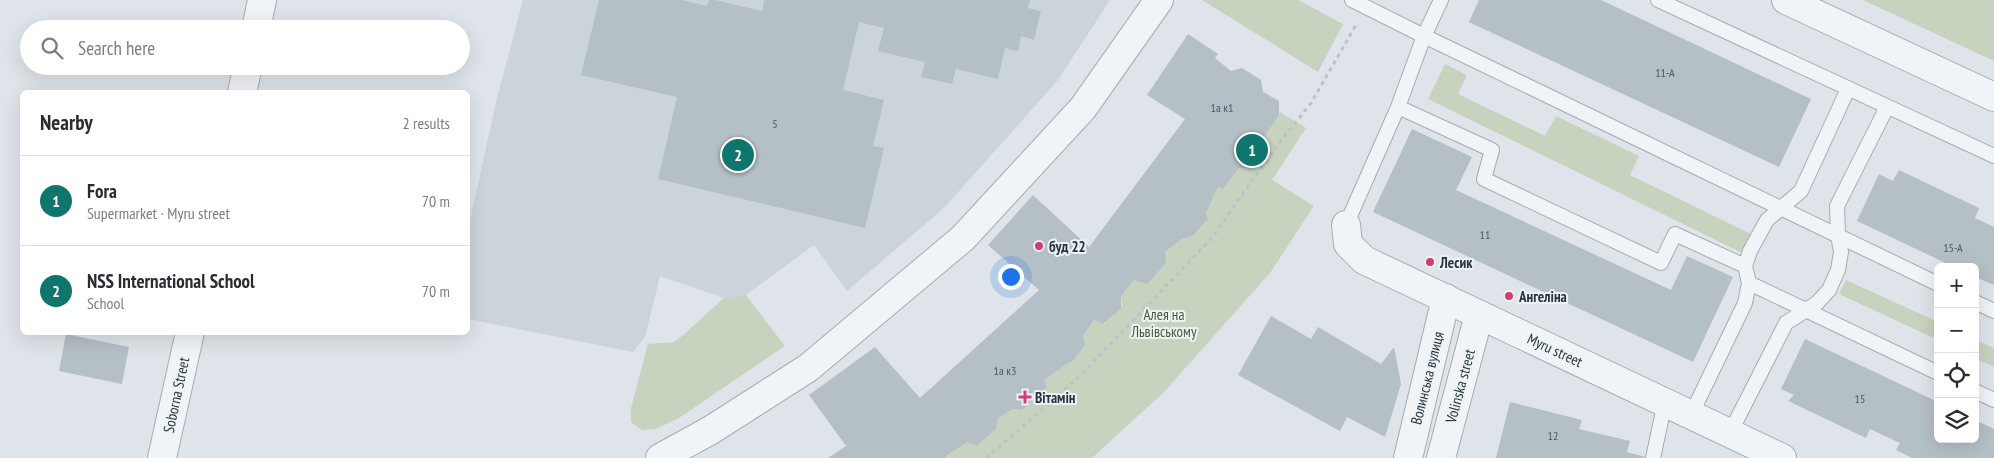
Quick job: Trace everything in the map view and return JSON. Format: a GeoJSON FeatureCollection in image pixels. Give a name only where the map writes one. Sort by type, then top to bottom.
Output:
{"type":"FeatureCollection","features":[{"type":"Feature","properties":{"kind":"street"},"geometry":{"type":"LineString","coordinates":[[258,20],[262,0]]}},
{"type":"Feature","properties":{"kind":"street"},"geometry":{"type":"LineString","coordinates":[[660,458],[711,430],[808,368],[963,238],[1083,108],[1159,0]]}},
{"type":"Feature","properties":{"kind":"street"},"geometry":{"type":"LineString","coordinates":[[1786,0],[1994,98]]}},
{"type":"Feature","properties":{"kind":"street"},"geometry":{"type":"LineString","coordinates":[[242,90],[246,75]]}},
{"type":"Feature","properties":{"kind":"street","name":"Myru street"},"geometry":{"type":"LineString","coordinates":[[1346,225],[1348,244],[1364,260],[1782,458]]}},
{"type":"Feature","properties":{"kind":"street","name":"Волинська вулиця"},"geometry":{"type":"LineString","coordinates":[[1408,458],[1446,298]]}},
{"type":"Feature","properties":{"kind":"street","name":"Volinska street"},"geometry":{"type":"LineString","coordinates":[[1441,458],[1480,315]]}},
{"type":"Feature","properties":{"kind":"street","name":"Soborna Street"},"geometry":{"type":"LineString","coordinates":[[162,458],[189,335]]}},
{"type":"Feature","properties":{"kind":"lane"},"geometry":{"type":"LineString","coordinates":[[1352,0],[1934,282]]}},
{"type":"Feature","properties":{"kind":"lane"},"geometry":{"type":"LineString","coordinates":[[1346,225],[1398,107],[1424,36],[1441,0]]}},
{"type":"Feature","properties":{"kind":"lane"},"geometry":{"type":"LineString","coordinates":[[1658,0],[1994,156]]}},
{"type":"Feature","properties":{"kind":"lane"},"geometry":{"type":"LineString","coordinates":[[1691,415],[1745,302],[1749,283],[1745,266],[1759,232],[1767,220],[1800,192],[1848,89]]}},
{"type":"Feature","properties":{"kind":"lane"},"geometry":{"type":"LineString","coordinates":[[1730,433],[1786,323],[1818,303],[1829,290],[1838,270],[1841,252],[1838,235],[1837,206],[1887,106]]}},
{"type":"Feature","properties":{"kind":"lane"},"geometry":{"type":"LineString","coordinates":[[1398,107],[1492,150],[1484,179],[1661,262],[1676,234],[1745,266]]}},
{"type":"Feature","properties":{"kind":"lane"},"geometry":{"type":"LineString","coordinates":[[1749,283],[1934,371]]}},
{"type":"Feature","properties":{"kind":"lane"},"geometry":{"type":"LineString","coordinates":[[1979,304],[1994,311]]}},
{"type":"Feature","properties":{"kind":"lane"},"geometry":{"type":"LineString","coordinates":[[1979,393],[1994,400]]}},
{"type":"Feature","properties":{"kind":"lane"},"geometry":{"type":"LineString","coordinates":[[1654,458],[1665,402]]}},
{"type":"Feature","properties":{"kind":"path"},"geometry":{"type":"LineString","coordinates":[[986,458],[1077,379],[1211,239],[1279,143],[1311,102],[1366,7]]}},
{"type":"Feature","properties":{"kind":"shaded area"},"geometry":{"type":"Polygon","coordinates":[[[523,0],[1110,0],[1058,80],[944,208],[847,291],[814,245],[746,295],[724,298],[660,276],[645,337],[633,352],[470,319],[470,221],[496,102],[523,0]]]}},
{"type":"Feature","properties":{"kind":"green space"},"geometry":{"type":"Polygon","coordinates":[[[1202,0],[1298,0],[1343,24],[1318,72],[1202,0]]]}},
{"type":"Feature","properties":{"kind":"green space"},"geometry":{"type":"Polygon","coordinates":[[[1863,0],[1994,0],[1994,61],[1863,0]]]}},
{"type":"Feature","properties":{"kind":"green space"},"geometry":{"type":"Polygon","coordinates":[[[1445,64],[1467,75],[1458,94],[1545,136],[1556,116],[1639,156],[1630,175],[1751,234],[1742,253],[1428,99],[1445,64]]]}},
{"type":"Feature","properties":{"kind":"green space","name":"Алея на Львівському"},"geometry":{"type":"Polygon","coordinates":[[[1280,112],[1306,128],[1272,180],[1314,206],[1270,273],[1164,392],[1092,458],[946,458],[958,445],[977,431],[1013,409],[1022,410],[1044,392],[1040,382],[1074,358],[1085,345],[1083,336],[1094,320],[1104,324],[1122,305],[1121,296],[1136,277],[1163,259],[1165,252],[1182,239],[1193,236],[1208,219],[1206,213],[1218,187],[1223,189],[1239,168],[1250,169],[1264,150],[1265,136],[1280,112]]]}},
{"type":"Feature","properties":{"kind":"green space"},"geometry":{"type":"Polygon","coordinates":[[[1846,280],[1934,320],[1934,338],[1839,294],[1846,280]]]}},
{"type":"Feature","properties":{"kind":"green space"},"geometry":{"type":"Polygon","coordinates":[[[746,295],[785,346],[679,418],[656,429],[642,430],[631,422],[631,408],[648,344],[674,342],[724,298],[746,295]]]}},
{"type":"Feature","properties":{"kind":"green space"},"geometry":{"type":"Polygon","coordinates":[[[1979,342],[1994,348],[1994,367],[1979,360],[1979,342]]]}},
{"type":"Feature","properties":{"kind":"building"},"geometry":{"type":"Polygon","coordinates":[[[599,0],[682,0],[707,6],[709,0],[715,0],[762,11],[764,0],[1030,0],[1028,8],[1041,11],[1034,40],[1021,36],[1018,51],[1005,48],[998,79],[956,69],[952,84],[921,77],[925,62],[878,51],[884,28],[859,22],[843,90],[884,100],[873,146],[884,148],[865,228],[658,179],[677,97],[581,75],[599,0]]]}},
{"type":"Feature","properties":{"kind":"building"},"geometry":{"type":"Polygon","coordinates":[[[1479,0],[1601,0],[1811,99],[1779,167],[1469,22],[1479,0]]]}},
{"type":"Feature","properties":{"kind":"building","name":"буд 22"},"geometry":{"type":"Polygon","coordinates":[[[1188,34],[1218,54],[1215,58],[1231,71],[1242,68],[1261,80],[1263,92],[1279,101],[1279,115],[1265,136],[1264,150],[1250,169],[1239,168],[1223,189],[1218,187],[1206,213],[1208,219],[1193,236],[1182,239],[1165,252],[1166,263],[1147,284],[1134,280],[1121,296],[1121,308],[1103,324],[1094,320],[1083,336],[1085,345],[1072,362],[1069,362],[1044,380],[1047,387],[1044,392],[1022,410],[1013,409],[998,418],[996,429],[976,446],[967,442],[946,456],[946,458],[828,458],[846,446],[809,395],[875,347],[920,398],[1039,290],[988,245],[1033,195],[1089,247],[1185,119],[1147,95],[1188,34]]]}},
{"type":"Feature","properties":{"kind":"building"},"geometry":{"type":"Polygon","coordinates":[[[1412,129],[1472,157],[1456,190],[1671,290],[1687,256],[1733,277],[1693,362],[1373,212],[1412,129]]]}},
{"type":"Feature","properties":{"kind":"building"},"geometry":{"type":"Polygon","coordinates":[[[1899,170],[1979,208],[1975,218],[1994,227],[1994,285],[1979,279],[1979,263],[1946,263],[1857,221],[1879,174],[1893,181],[1899,170]]]}},
{"type":"Feature","properties":{"kind":"building"},"geometry":{"type":"Polygon","coordinates":[[[1271,316],[1311,339],[1318,327],[1381,364],[1394,347],[1401,384],[1385,437],[1347,417],[1340,431],[1238,375],[1271,316]]]}},
{"type":"Feature","properties":{"kind":"building"},"geometry":{"type":"Polygon","coordinates":[[[66,335],[129,347],[122,384],[59,371],[66,335]]]}},
{"type":"Feature","properties":{"kind":"building"},"geometry":{"type":"Polygon","coordinates":[[[1805,339],[1934,400],[1934,443],[1979,443],[1979,422],[1994,429],[1994,458],[1912,458],[1896,450],[1900,443],[1870,429],[1866,438],[1788,401],[1794,395],[1781,389],[1805,339]]]}},
{"type":"Feature","properties":{"kind":"building"},"geometry":{"type":"Polygon","coordinates":[[[1510,402],[1582,420],[1579,429],[1630,441],[1627,452],[1649,458],[1496,458],[1510,402]]]}},
{"type":"Feature","properties":{"kind":"place","name":"Fora"},"geometry":{"type":"Point","coordinates":[1252,150]}},
{"type":"Feature","properties":{"kind":"place","name":"NSS International School"},"geometry":{"type":"Point","coordinates":[738,155]}},
{"type":"Feature","properties":{"kind":"place","name":"буд 22"},"geometry":{"type":"Point","coordinates":[1039,246]}},
{"type":"Feature","properties":{"kind":"place","name":"Лесик"},"geometry":{"type":"Point","coordinates":[1430,262]}},
{"type":"Feature","properties":{"kind":"place","name":"Ангеліна"},"geometry":{"type":"Point","coordinates":[1509,296]}},
{"type":"Feature","properties":{"kind":"place","name":"Вітамін"},"geometry":{"type":"Point","coordinates":[1025,397]}}]}
